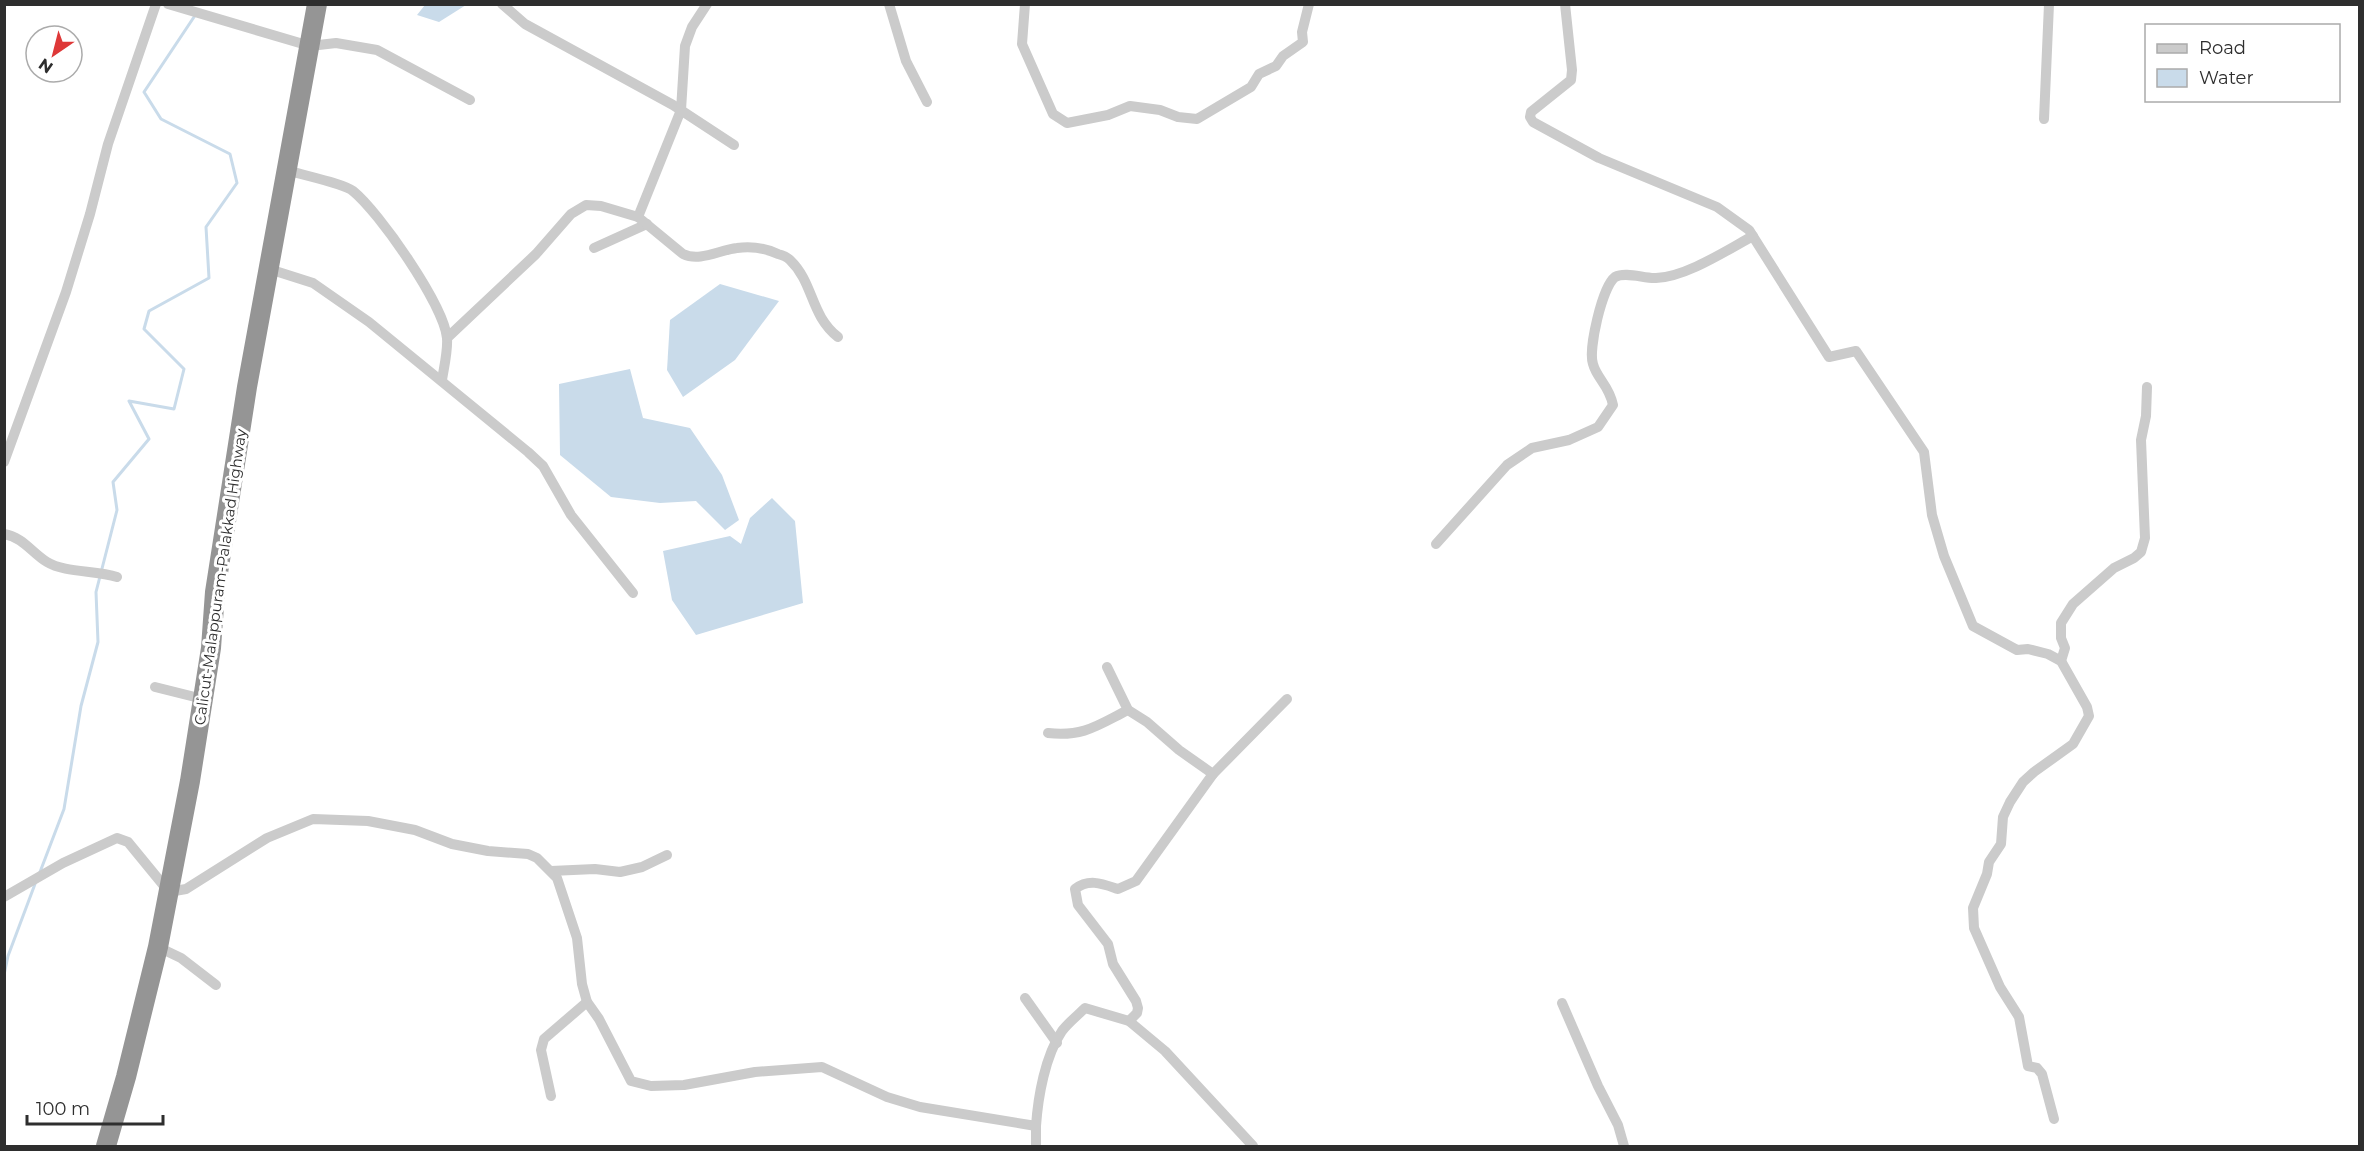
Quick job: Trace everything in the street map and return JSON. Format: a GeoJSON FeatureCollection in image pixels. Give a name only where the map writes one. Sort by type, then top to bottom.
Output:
{"type":"FeatureCollection","features":[{"type":"Feature","properties":{"kind":"highway","name":"Calicut-Malappuram-Palakkad Highway"},"geometry":{"type":"LineString","coordinates":[[106,1146],[126,1077],[169,892],[211,648],[215,592],[248,387],[317,4]]}},
{"type":"Feature","properties":{"kind":"street"},"geometry":{"type":"LineString","coordinates":[[4,462],[66,292],[108,144],[156,4]]}},
{"type":"Feature","properties":{"kind":"street"},"geometry":{"type":"LineString","coordinates":[[168,4],[310,46],[336,42],[376,50],[470,100]]}},
{"type":"Feature","properties":{"kind":"street"},"geometry":{"type":"LineString","coordinates":[[502,4],[525,24],[681,110],[734,145]]}},
{"type":"Feature","properties":{"kind":"street"},"geometry":{"type":"LineString","coordinates":[[594,248],[642,221],[681,110],[685,46],[692,27],[707,4]]}},
{"type":"Feature","properties":{"kind":"street"},"geometry":{"type":"LineString","coordinates":[[889,4],[906,61],[927,102]]}},
{"type":"Feature","properties":{"kind":"street"},"geometry":{"type":"LineString","coordinates":[[1025,4],[1022,44],[1053,114],[1067,123],[1108,115],[1130,106],[1197,119],[1251,87],[1259,74],[1276,66],[1283,56],[1303,42],[1302,32],[1309,4]]}},
{"type":"Feature","properties":{"kind":"street"},"geometry":{"type":"LineString","coordinates":[[1565,4],[1572,69],[1571,80],[1531,112],[1530,117],[1533,122],[1599,158],[1717,207],[1749,230],[1829,357],[1856,351],[1924,452],[1932,515],[1944,556],[1973,626],[2017,650],[2028,649],[2048,654],[2061,661],[2087,707],[2090,716],[2073,744],[2023,782],[2010,802],[2002,817],[2001,844],[1989,862],[1987,874],[1973,908],[1974,928],[2000,987],[2019,1017],[2028,1066],[2037,1068],[2043,1074],[2054,1119]]}},
{"type":"Feature","properties":{"kind":"street"},"geometry":{"type":"LineString","coordinates":[[2044,119],[2049,4]]}},
{"type":"Feature","properties":{"kind":"street"},"geometry":{"type":"LineString","coordinates":[[287,170],[352,190],[405,255],[434,300],[447,338],[442,380]]}},
{"type":"Feature","properties":{"kind":"street"},"geometry":{"type":"LineString","coordinates":[[447,338],[536,254],[571,214],[586,205],[601,206],[642,221],[691,258],[736,248],[765,248],[789,258],[804,278],[819,317],[838,337]]}},
{"type":"Feature","properties":{"kind":"street"},"geometry":{"type":"LineString","coordinates":[[1436,544],[1507,465],[1532,448],[1569,440],[1598,427],[1609,413],[1613,405],[1610,392],[1592,364],[1596,320],[1606,288],[1616,277],[1624,275],[1658,278],[1677,273],[1708,260],[1753,236]]}},
{"type":"Feature","properties":{"kind":"street"},"geometry":{"type":"LineString","coordinates":[[269,268],[313,284],[369,322],[442,380],[543,466],[571,515],[633,592]]}},
{"type":"Feature","properties":{"kind":"street"},"geometry":{"type":"LineString","coordinates":[[2061,661],[2065,648],[2061,638],[2061,623],[2073,604],[2114,568],[2134,558],[2140,552],[2145,538],[2141,440],[2146,417],[2147,387]]}},
{"type":"Feature","properties":{"kind":"street"},"geometry":{"type":"LineString","coordinates":[[4,534],[14,536],[47,562],[112,576]]}},
{"type":"Feature","properties":{"kind":"street"},"geometry":{"type":"LineString","coordinates":[[1107,667],[1128,710],[1147,722],[1179,750],[1213,774]]}},
{"type":"Feature","properties":{"kind":"street"},"geometry":{"type":"LineString","coordinates":[[155,687],[203,699]]}},
{"type":"Feature","properties":{"kind":"street"},"geometry":{"type":"LineString","coordinates":[[1129,1020],[1137,1013],[1136,1001],[1113,964],[1108,944],[1078,905],[1075,889],[1082,884],[1095,882],[1118,889],[1136,881],[1213,774],[1287,699]]}},
{"type":"Feature","properties":{"kind":"street"},"geometry":{"type":"LineString","coordinates":[[1048,733],[1068,735],[1083,733],[1128,710]]}},
{"type":"Feature","properties":{"kind":"street"},"geometry":{"type":"LineString","coordinates":[[4,897],[63,863],[117,838],[128,842],[169,892],[186,889],[267,838],[313,819],[368,821],[415,830],[461,846],[528,854],[537,858],[557,878],[577,938],[582,984],[587,1002],[599,1019],[631,1081],[651,1086],[684,1085],[755,1072],[822,1067],[887,1097],[921,1107],[1036,1126]]}},
{"type":"Feature","properties":{"kind":"street"},"geometry":{"type":"LineString","coordinates":[[551,871],[595,869],[620,872],[642,867],[667,855]]}},
{"type":"Feature","properties":{"kind":"street"},"geometry":{"type":"LineString","coordinates":[[158,947],[181,958],[216,985]]}},
{"type":"Feature","properties":{"kind":"street"},"geometry":{"type":"LineString","coordinates":[[1025,998],[1057,1043]]}},
{"type":"Feature","properties":{"kind":"street"},"geometry":{"type":"LineString","coordinates":[[551,1096],[541,1050],[544,1039],[587,1002]]}},
{"type":"Feature","properties":{"kind":"street"},"geometry":{"type":"LineString","coordinates":[[1562,1003],[1598,1086],[1618,1125],[1624,1146]]}},
{"type":"Feature","properties":{"kind":"street"},"geometry":{"type":"LineString","coordinates":[[1036,1146],[1038,1101],[1045,1069],[1062,1032],[1085,1008],[1129,1020],[1165,1051],[1252,1146]]}},
{"type":"Feature","properties":{"kind":"water"},"geometry":{"type":"Polygon","coordinates":[[[425,5],[466,5],[439,22],[417,15],[425,5]]]}},
{"type":"Feature","properties":{"kind":"water"},"geometry":{"type":"Polygon","coordinates":[[[720,284],[779,301],[735,360],[683,397],[667,370],[670,320],[720,284]]]}},
{"type":"Feature","properties":{"kind":"water"},"geometry":{"type":"Polygon","coordinates":[[[630,369],[643,418],[690,428],[722,475],[739,520],[725,530],[696,501],[660,503],[611,497],[560,455],[559,384],[630,369]]]}},
{"type":"Feature","properties":{"kind":"water"},"geometry":{"type":"Polygon","coordinates":[[[772,498],[795,521],[803,603],[696,635],[672,600],[663,551],[730,536],[741,544],[750,518],[772,498]]]}},
{"type":"Feature","properties":{"kind":"waterway"},"geometry":{"type":"LineString","coordinates":[[40,872],[64,809],[81,706],[98,642],[96,592],[117,510],[113,482],[149,439],[129,401],[174,409],[184,369],[144,329],[149,311],[209,278],[206,227],[237,183],[230,154],[161,119],[144,92],[196,14]]}},
{"type":"Feature","properties":{"kind":"waterway"},"geometry":{"type":"LineString","coordinates":[[4,975],[8,956],[35,884]]}}]}
